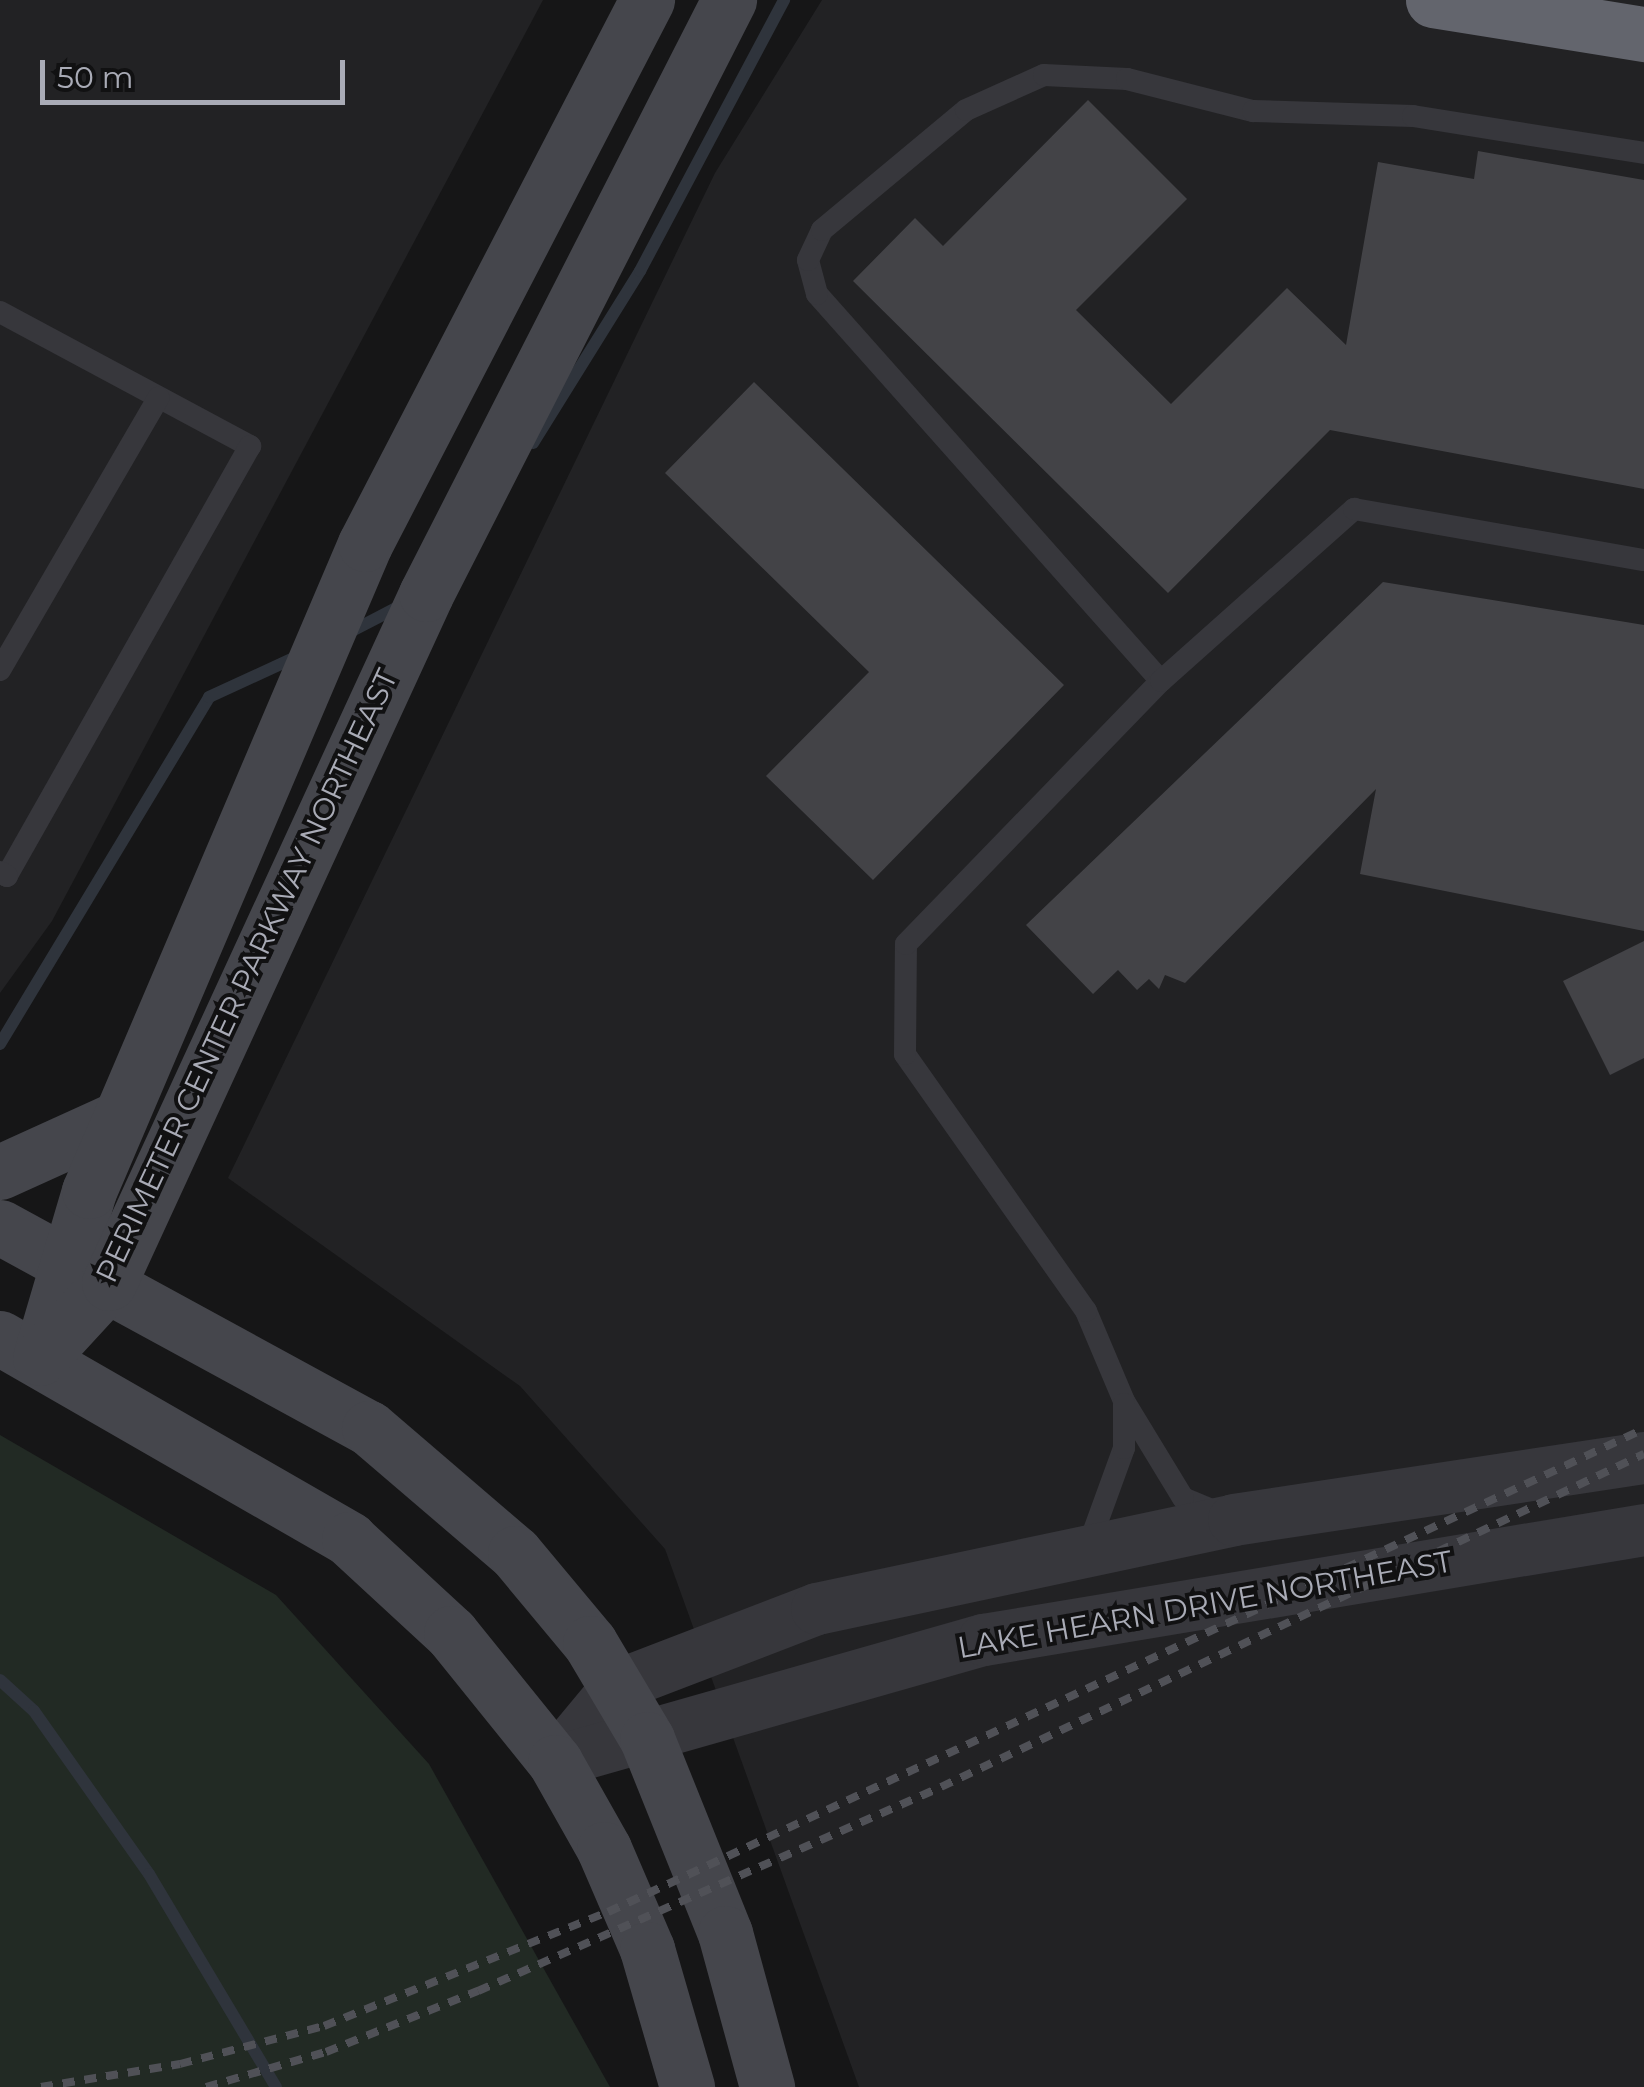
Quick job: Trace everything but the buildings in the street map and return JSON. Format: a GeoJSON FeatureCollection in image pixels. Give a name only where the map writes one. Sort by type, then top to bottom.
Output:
{"type":"FeatureCollection","features":[{"type":"Feature","properties":{"kind":"highway"},"geometry":{"type":"LineString","coordinates":[[1432,0],[1644,34]]}},
{"type":"Feature","properties":{"kind":"main road","name":"PERIMETER CENTER PARKWAY NORTHEAST"},"geometry":{"type":"LineString","coordinates":[[85,1272],[119,1118],[364,544],[647,0]]}},
{"type":"Feature","properties":{"kind":"main road","name":"PERIMETER CENTER PARKWAY NORTHEAST"},"geometry":{"type":"LineString","coordinates":[[20,1348],[85,1272],[172,1149],[426,594],[729,0]]}},
{"type":"Feature","properties":{"kind":"main road"},"geometry":{"type":"LineString","coordinates":[[0,1172],[119,1118]]}},
{"type":"Feature","properties":{"kind":"main road"},"geometry":{"type":"LineString","coordinates":[[0,1227],[419,1465],[515,1553],[619,1685],[646,1740],[725,1933],[768,2087]]}},
{"type":"Feature","properties":{"kind":"main road"},"geometry":{"type":"LineString","coordinates":[[20,1348],[348,1539],[451,1632],[554,1762],[647,1948],[686,2087]]}},
{"type":"Feature","properties":{"kind":"street"},"geometry":{"type":"LineString","coordinates":[[554,1762],[619,1685],[817,1609],[1088,1546],[1644,1458]]}},
{"type":"Feature","properties":{"kind":"street","name":"LAKE HEARN DRIVE NORTHEAST"},"geometry":{"type":"LineString","coordinates":[[554,1762],[646,1740],[984,1640],[1644,1530]]}},
{"type":"Feature","properties":{"kind":"lane"},"geometry":{"type":"LineString","coordinates":[[1161,681],[818,294],[808,260],[822,230],[966,110],[1044,75],[1127,79],[1253,111],[1413,116],[1644,154]]}},
{"type":"Feature","properties":{"kind":"lane"},"geometry":{"type":"LineString","coordinates":[[0,312],[250,446],[8,876],[0,872]]}},
{"type":"Feature","properties":{"kind":"lane"},"geometry":{"type":"LineString","coordinates":[[0,670],[158,398]]}},
{"type":"Feature","properties":{"kind":"lane"},"geometry":{"type":"LineString","coordinates":[[1234,1520],[1182,1498],[1124,1401],[1086,1310],[905,1054],[906,944],[1161,681],[1354,509],[1644,560]]}},
{"type":"Feature","properties":{"kind":"lane"},"geometry":{"type":"LineString","coordinates":[[1088,1546],[1124,1448],[1124,1401]]}},
{"type":"Feature","properties":{"kind":"shaded area"},"geometry":{"type":"Polygon","coordinates":[[[0,0],[543,0],[52,921],[0,993],[0,0]]]}},
{"type":"Feature","properties":{"kind":"shaded area"},"geometry":{"type":"Polygon","coordinates":[[[822,0],[1644,0],[1644,2087],[859,2087],[665,1549],[520,1386],[228,1178],[715,173],[822,0]]]}},
{"type":"Feature","properties":{"kind":"shaded area"},"geometry":{"type":"Polygon","coordinates":[[[0,1435],[276,1595],[429,1764],[610,2087],[0,2087],[0,1435]]]}},
{"type":"Feature","properties":{"kind":"waterway"},"geometry":{"type":"LineString","coordinates":[[533,443],[640,271],[784,0]]}},
{"type":"Feature","properties":{"kind":"waterway"},"geometry":{"type":"LineString","coordinates":[[348,633],[396,608]]}},
{"type":"Feature","properties":{"kind":"waterway"},"geometry":{"type":"LineString","coordinates":[[0,1044],[209,697],[298,656]]}},
{"type":"Feature","properties":{"kind":"waterway"},"geometry":{"type":"LineString","coordinates":[[0,1680],[34,1711],[149,1874],[276,2087]]}},
{"type":"Feature","properties":{"kind":"railway"},"geometry":{"type":"LineString","coordinates":[[41,2087],[180,2064],[324,2026],[608,1912],[1644,1429]]}},
{"type":"Feature","properties":{"kind":"railway"},"geometry":{"type":"LineString","coordinates":[[206,2087],[326,2052],[478,1991],[941,1787],[1644,1454]]}}]}
